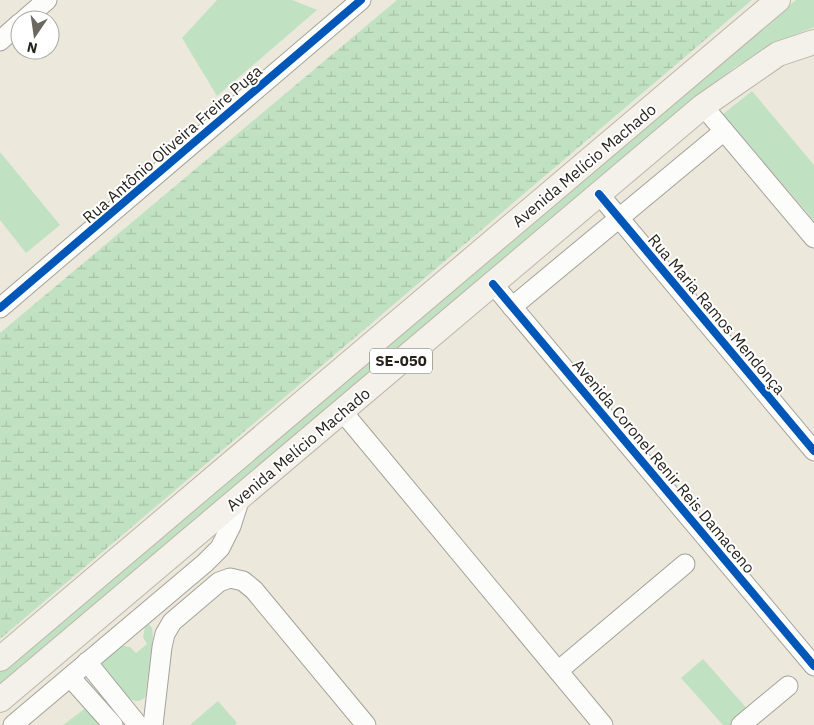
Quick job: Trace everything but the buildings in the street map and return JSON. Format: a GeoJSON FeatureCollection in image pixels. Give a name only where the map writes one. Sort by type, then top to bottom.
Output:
{"type":"FeatureCollection","features":[{"type":"Feature","properties":{"kind":"main road","name":"Avenida Melício Machado"},"geometry":{"type":"LineString","coordinates":[[0,659],[778,0]]}},
{"type":"Feature","properties":{"kind":"main road","name":"Avenida Melício Machado"},"geometry":{"type":"LineString","coordinates":[[0,700],[703,106],[778,54],[814,42]]}},
{"type":"Feature","properties":{"kind":"street"},"geometry":{"type":"LineString","coordinates":[[36,10],[47,0]]}},
{"type":"Feature","properties":{"kind":"street","name":"Rua Antônio Oliveira Freire Puga"},"geometry":{"type":"LineString","coordinates":[[0,308],[361,0]]}},
{"type":"Feature","properties":{"kind":"street"},"geometry":{"type":"LineString","coordinates":[[0,40],[10,32]]}},
{"type":"Feature","properties":{"kind":"street"},"geometry":{"type":"LineString","coordinates":[[703,106],[814,238]]}},
{"type":"Feature","properties":{"kind":"street"},"geometry":{"type":"LineString","coordinates":[[512,307],[724,131]]}},
{"type":"Feature","properties":{"kind":"street","name":"Rua Maria Ramos Mendonça"},"geometry":{"type":"LineString","coordinates":[[599,194],[814,452]]}},
{"type":"Feature","properties":{"kind":"street","name":"Avenida Coronel Renir Reis Damaceno"},"geometry":{"type":"LineString","coordinates":[[493,284],[814,666]]}},
{"type":"Feature","properties":{"kind":"street"},"geometry":{"type":"LineString","coordinates":[[342,411],[603,725]]}},
{"type":"Feature","properties":{"kind":"street"},"geometry":{"type":"LineString","coordinates":[[13,725],[205,563],[220,548],[231,526],[240,498]]}},
{"type":"Feature","properties":{"kind":"street"},"geometry":{"type":"LineString","coordinates":[[558,671],[685,564]]}},
{"type":"Feature","properties":{"kind":"street"},"geometry":{"type":"LineString","coordinates":[[153,725],[165,634],[172,622],[219,582],[230,578],[243,581],[254,590],[366,725]]}},
{"type":"Feature","properties":{"kind":"street"},"geometry":{"type":"LineString","coordinates":[[87,662],[138,725]]}},
{"type":"Feature","properties":{"kind":"street"},"geometry":{"type":"LineString","coordinates":[[70,676],[113,725]]}},
{"type":"Feature","properties":{"kind":"street"},"geometry":{"type":"LineString","coordinates":[[742,725],[788,686]]}},
{"type":"Feature","properties":{"kind":"street"},"geometry":{"type":"LineString","coordinates":[[126,709],[155,701]]}},
{"type":"Feature","properties":{"kind":"green space"},"geometry":{"type":"Polygon","coordinates":[[[217,0],[292,0],[317,10],[217,96],[182,38],[217,0]]]}},
{"type":"Feature","properties":{"kind":"green space"},"geometry":{"type":"Polygon","coordinates":[[[397,0],[752,0],[0,639],[0,333],[397,0]]]}},
{"type":"Feature","properties":{"kind":"green space"},"geometry":{"type":"Polygon","coordinates":[[[796,0],[814,0],[814,27],[735,67],[0,684],[0,671],[796,0]]]}},
{"type":"Feature","properties":{"kind":"green space"},"geometry":{"type":"Polygon","coordinates":[[[752,91],[814,165],[814,221],[723,114],[752,91]]]}},
{"type":"Feature","properties":{"kind":"green space"},"geometry":{"type":"Polygon","coordinates":[[[0,152],[60,225],[26,253],[0,220],[0,152]]]}},
{"type":"Feature","properties":{"kind":"green space"},"geometry":{"type":"Polygon","coordinates":[[[149,624],[152,628],[153,637],[145,697],[140,701],[133,700],[113,683],[98,663],[120,645],[130,647],[136,653],[147,644],[143,637],[145,627],[149,624]]]}},
{"type":"Feature","properties":{"kind":"green space"},"geometry":{"type":"Polygon","coordinates":[[[703,659],[750,712],[735,725],[723,725],[681,678],[703,659]]]}},
{"type":"Feature","properties":{"kind":"green space"},"geometry":{"type":"Polygon","coordinates":[[[218,701],[237,723],[235,725],[190,725],[218,701]]]}},
{"type":"Feature","properties":{"kind":"green space"},"geometry":{"type":"Polygon","coordinates":[[[87,707],[98,719],[100,725],[63,725],[87,707]]]}},
{"type":"Feature","properties":{"kind":"cycle path"},"geometry":{"type":"LineString","coordinates":[[0,308],[361,0]]}},
{"type":"Feature","properties":{"kind":"cycle path"},"geometry":{"type":"LineString","coordinates":[[599,194],[814,451]]}},
{"type":"Feature","properties":{"kind":"cycle path"},"geometry":{"type":"LineString","coordinates":[[493,284],[814,666]]}}]}
